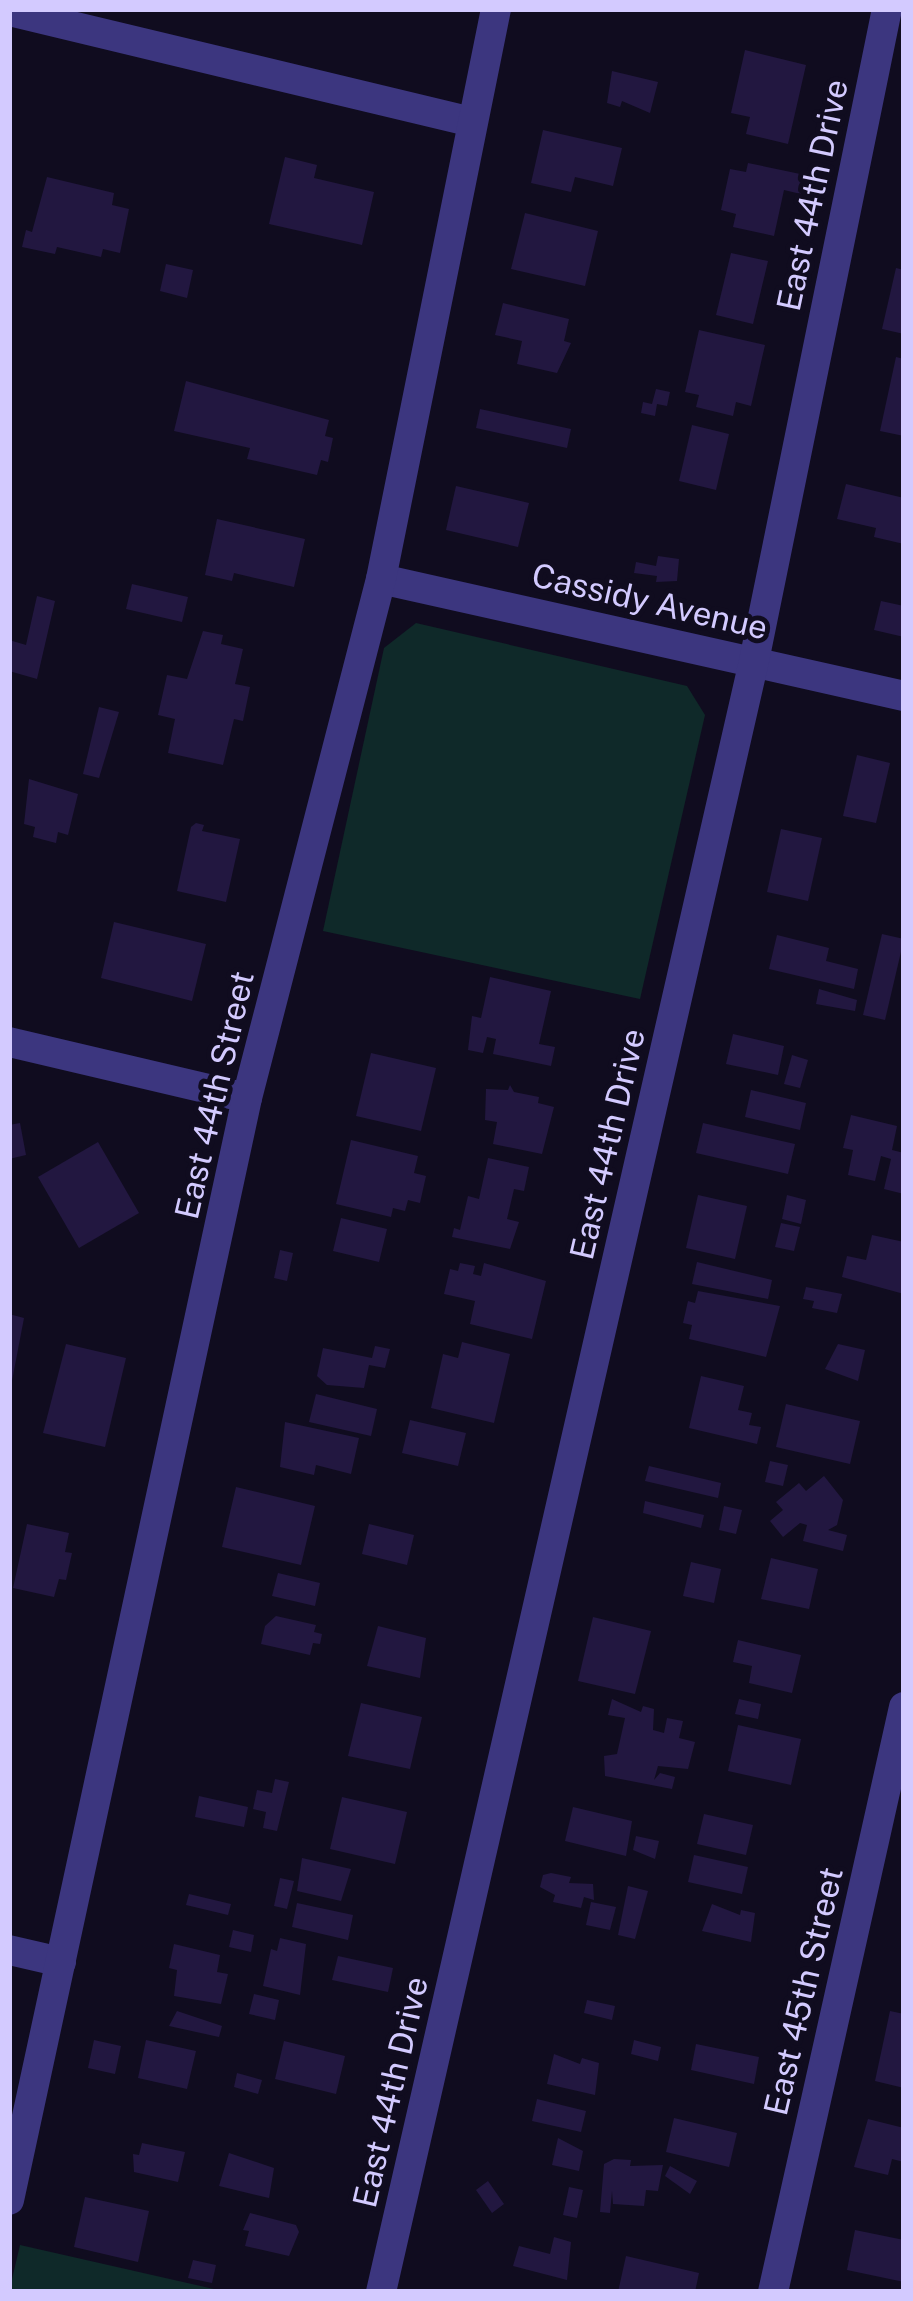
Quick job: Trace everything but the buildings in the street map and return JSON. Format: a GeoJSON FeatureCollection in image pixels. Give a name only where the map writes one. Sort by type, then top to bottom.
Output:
{"type":"FeatureCollection","features":[{"type":"Feature","properties":{"kind":"street","name":"East 44th Street"},"geometry":{"type":"LineString","coordinates":[[9,2200],[247,1097],[381,578],[496,9]]}},
{"type":"Feature","properties":{"kind":"street","name":"East 44th Drive"},"geometry":{"type":"LineString","coordinates":[[382,2292],[754,661],[887,9]]}},
{"type":"Feature","properties":{"kind":"street"},"geometry":{"type":"LineString","coordinates":[[9,11],[472,122]]}},
{"type":"Feature","properties":{"kind":"street","name":"Cassidy Avenue"},"geometry":{"type":"LineString","coordinates":[[381,578],[904,696]]}},
{"type":"Feature","properties":{"kind":"street"},"geometry":{"type":"LineString","coordinates":[[9,1042],[247,1097]]}},
{"type":"Feature","properties":{"kind":"street","name":"East 45th Street"},"geometry":{"type":"LineString","coordinates":[[772,2292],[904,1707]]}},
{"type":"Feature","properties":{"kind":"street"},"geometry":{"type":"LineString","coordinates":[[9,1950],[62,1962]]}},
{"type":"Feature","properties":{"kind":"green space"},"geometry":{"type":"Polygon","coordinates":[[[416,623],[687,686],[705,715],[640,999],[323,931],[384,648],[416,623]]]}},
{"type":"Feature","properties":{"kind":"green space"},"geometry":{"type":"Polygon","coordinates":[[[20,2245],[227,2292],[9,2292],[20,2245]]]}}]}
